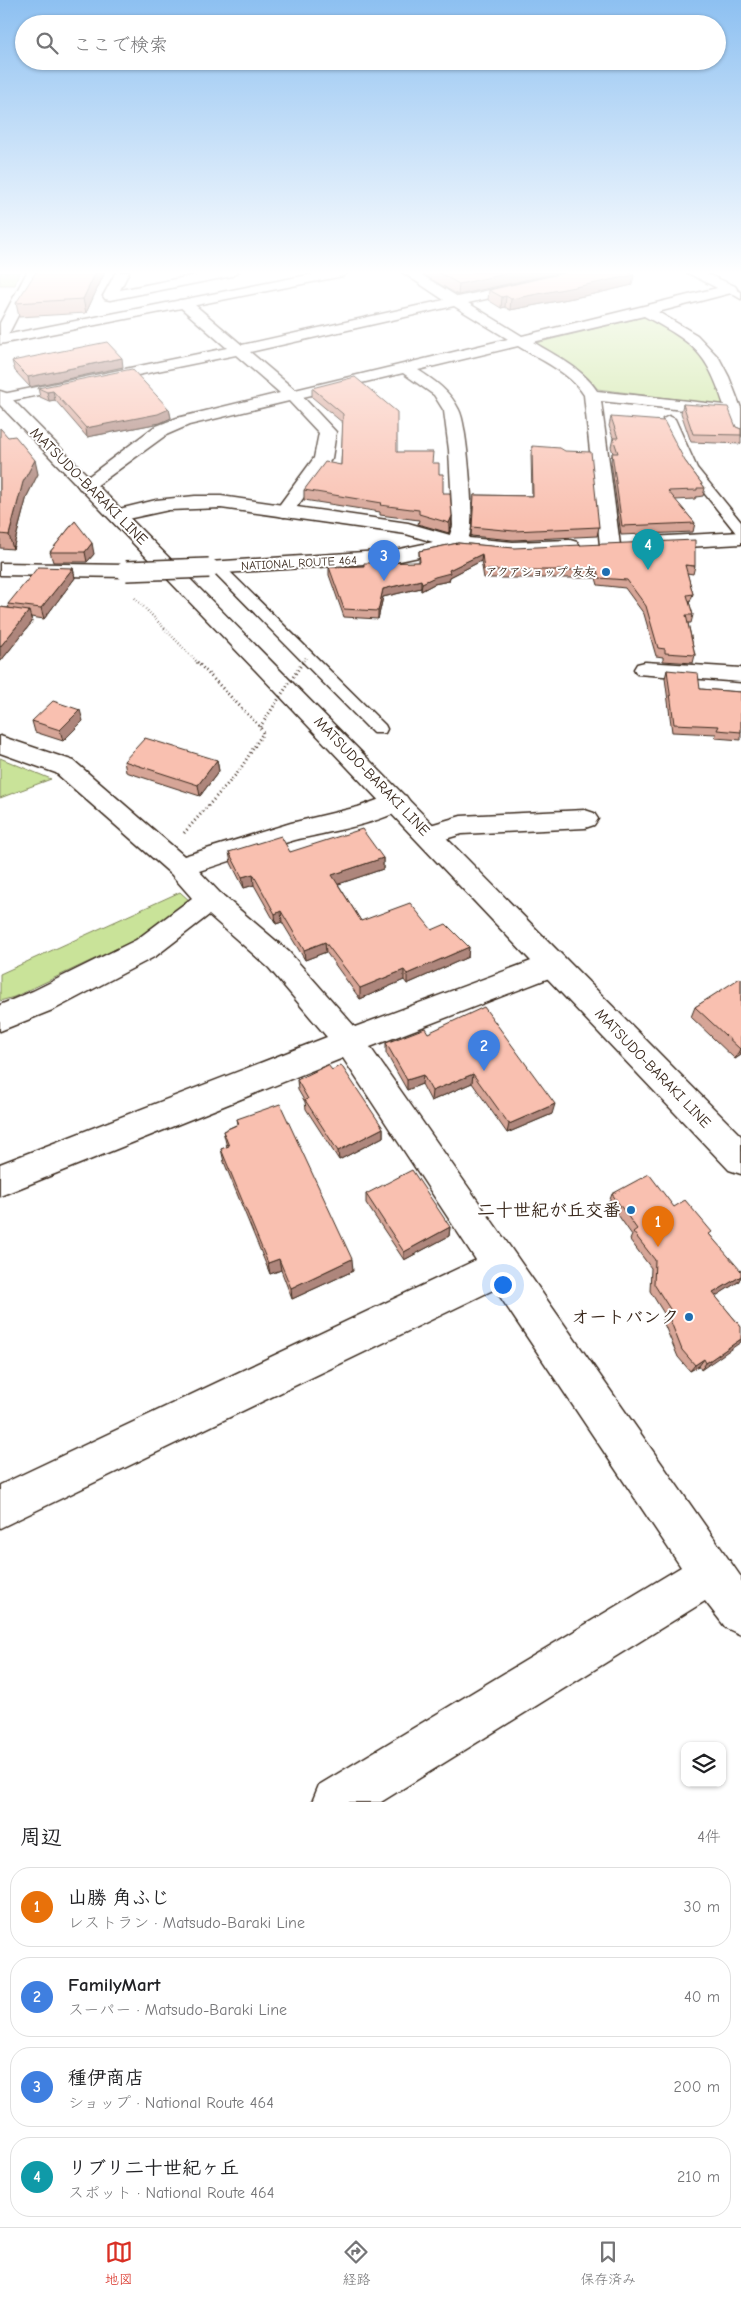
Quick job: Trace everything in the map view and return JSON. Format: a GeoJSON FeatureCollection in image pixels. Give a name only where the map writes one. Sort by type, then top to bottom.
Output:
{"type":"FeatureCollection","features":[{"type":"Feature","properties":{"kind":"main road"},"geometry":{"type":"LineString","coordinates":[[1,397],[206,356]]}},
{"type":"Feature","properties":{"kind":"main road"},"geometry":{"type":"LineString","coordinates":[[244,356],[292,395],[328,432],[323,458],[284,511]]}},
{"type":"Feature","properties":{"kind":"main road"},"geometry":{"type":"LineString","coordinates":[[86,485],[160,431],[183,421],[456,356]]}},
{"type":"Feature","properties":{"kind":"main road"},"geometry":{"type":"LineString","coordinates":[[545,356],[574,374],[585,384],[592,395],[610,545]]}},
{"type":"Feature","properties":{"kind":"main road"},"geometry":{"type":"LineString","coordinates":[[709,356],[737,410],[741,432]]}},
{"type":"Feature","properties":{"kind":"main road"},"geometry":{"type":"LineString","coordinates":[[118,515],[168,503],[195,500],[408,529],[457,543],[462,526],[458,450],[452,410],[440,392],[406,368]]}},
{"type":"Feature","properties":{"kind":"main road"},"geometry":{"type":"LineString","coordinates":[[592,395],[737,410]]}},
{"type":"Feature","properties":{"kind":"main road","name":"MATSUDO-BARAKI LINE"},"geometry":{"type":"LineString","coordinates":[[1,397],[86,485],[118,515],[741,1159]]}},
{"type":"Feature","properties":{"kind":"main road","name":"NATIONAL ROUTE 464"},"geometry":{"type":"LineString","coordinates":[[0,568],[126,571],[213,568],[395,556],[457,543],[513,548],[741,538]]}},
{"type":"Feature","properties":{"kind":"main road"},"geometry":{"type":"LineString","coordinates":[[645,669],[741,675]]}},
{"type":"Feature","properties":{"kind":"main road"},"geometry":{"type":"LineString","coordinates":[[0,744],[65,767],[172,860],[210,900],[279,960],[349,1042],[711,1574],[741,1613]]}},
{"type":"Feature","properties":{"kind":"main road"},"geometry":{"type":"LineString","coordinates":[[172,860],[363,815],[396,802]]}},
{"type":"Feature","properties":{"kind":"main road"},"geometry":{"type":"LineString","coordinates":[[428,835],[462,824],[585,819]]}},
{"type":"Feature","properties":{"kind":"main road"},"geometry":{"type":"LineString","coordinates":[[0,1018],[44,1000],[146,948],[210,900]]}},
{"type":"Feature","properties":{"kind":"main road"},"geometry":{"type":"LineString","coordinates":[[0,1180],[349,1042],[552,965]]}},
{"type":"Feature","properties":{"kind":"main road"},"geometry":{"type":"LineString","coordinates":[[0,1507],[501,1267]]}},
{"type":"Feature","properties":{"kind":"main road"},"geometry":{"type":"LineString","coordinates":[[336,1802],[711,1574]]}},
{"type":"Feature","properties":{"kind":"lane"},"geometry":{"type":"LineString","coordinates":[[669,419],[691,469],[741,530]]}},
{"type":"Feature","properties":{"kind":"lane"},"geometry":{"type":"LineString","coordinates":[[213,568],[308,656],[380,729]]}},
{"type":"Feature","properties":{"kind":"path"},"geometry":{"type":"LineString","coordinates":[[132,596],[260,727],[263,733],[239,771],[192,825],[172,860]]}},
{"type":"Feature","properties":{"kind":"path"},"geometry":{"type":"LineString","coordinates":[[260,727],[308,656]]}},
{"type":"Feature","properties":{"kind":"green space"},"geometry":{"type":"Polygon","coordinates":[[[553,356],[703,356],[711,367],[725,403],[721,405],[598,389],[585,375],[553,356]]]}},
{"type":"Feature","properties":{"kind":"green space"},"geometry":{"type":"Polygon","coordinates":[[[0,758],[51,779],[0,798],[0,758]]]}},
{"type":"Feature","properties":{"kind":"green space"},"geometry":{"type":"Polygon","coordinates":[[[180,892],[191,902],[156,930],[14,997],[0,1001],[0,974],[180,892]]]}},
{"type":"Feature","properties":{"kind":"building"},"geometry":{"type":"Polygon","coordinates":[[[37,356],[120,356],[122,358],[28,377],[12,361],[37,356]]]}},
{"type":"Feature","properties":{"kind":"building"},"geometry":{"type":"Polygon","coordinates":[[[132,369],[169,409],[158,414],[86,428],[53,391],[47,392],[38,388],[132,369]]]}},
{"type":"Feature","properties":{"kind":"building"},"geometry":{"type":"Polygon","coordinates":[[[355,377],[397,412],[397,452],[433,452],[432,463],[439,463],[439,474],[443,474],[443,493],[450,493],[452,516],[449,523],[419,514],[419,510],[380,505],[382,503],[304,490],[325,462],[341,465],[343,414],[312,388],[355,377]]]}},
{"type":"Feature","properties":{"kind":"building"},"geometry":{"type":"Polygon","coordinates":[[[683,404],[728,407],[736,427],[741,429],[741,435],[693,434],[683,404]]]}},
{"type":"Feature","properties":{"kind":"building"},"geometry":{"type":"Polygon","coordinates":[[[611,417],[664,421],[685,461],[705,488],[668,491],[695,523],[622,526],[612,453],[618,453],[613,438],[618,438],[611,417]]]}},
{"type":"Feature","properties":{"kind":"building"},"geometry":{"type":"Polygon","coordinates":[[[0,428],[8,437],[15,436],[35,460],[23,482],[9,535],[0,534],[0,428]]]}},
{"type":"Feature","properties":{"kind":"building"},"geometry":{"type":"Polygon","coordinates":[[[532,446],[560,448],[565,451],[591,452],[599,527],[514,531],[472,527],[474,495],[533,496],[532,446]]]}},
{"type":"Feature","properties":{"kind":"building"},"geometry":{"type":"Polygon","coordinates":[[[75,521],[92,543],[85,552],[50,552],[75,521]]]}},
{"type":"Feature","properties":{"kind":"building"},"geometry":{"type":"Polygon","coordinates":[[[695,540],[695,566],[685,565],[693,594],[687,595],[693,615],[686,615],[695,655],[665,653],[665,649],[658,648],[646,606],[627,580],[599,578],[597,570],[484,570],[482,554],[449,570],[450,573],[422,583],[421,580],[383,589],[378,611],[344,609],[329,567],[364,566],[364,563],[420,562],[419,551],[458,543],[514,548],[695,540]]]}},
{"type":"Feature","properties":{"kind":"building"},"geometry":{"type":"Polygon","coordinates":[[[38,567],[73,568],[41,608],[8,604],[38,567]]]}},
{"type":"Feature","properties":{"kind":"building"},"geometry":{"type":"Polygon","coordinates":[[[0,607],[29,611],[0,647],[0,607]]]}},
{"type":"Feature","properties":{"kind":"building"},"geometry":{"type":"Polygon","coordinates":[[[667,670],[698,673],[700,689],[741,692],[741,732],[717,730],[719,726],[674,724],[667,670]]]}},
{"type":"Feature","properties":{"kind":"building"},"geometry":{"type":"Polygon","coordinates":[[[53,701],[80,710],[60,730],[32,721],[53,701]]]}},
{"type":"Feature","properties":{"kind":"building"},"geometry":{"type":"Polygon","coordinates":[[[145,738],[217,760],[198,785],[124,761],[145,738]]]}},
{"type":"Feature","properties":{"kind":"building"},"geometry":{"type":"Polygon","coordinates":[[[362,829],[383,858],[332,875],[361,921],[410,903],[432,930],[446,924],[469,947],[407,974],[404,970],[360,988],[325,942],[304,950],[281,911],[275,914],[253,874],[242,877],[229,852],[281,836],[290,852],[362,829]]]}},
{"type":"Feature","properties":{"kind":"building"},"geometry":{"type":"Polygon","coordinates":[[[740,978],[741,1048],[740,1049],[695,1007],[740,978]]]}},
{"type":"Feature","properties":{"kind":"building"},"geometry":{"type":"Polygon","coordinates":[[[484,1007],[555,1104],[509,1124],[473,1074],[432,1091],[423,1075],[407,1080],[386,1043],[425,1028],[428,1033],[484,1007]]]}},
{"type":"Feature","properties":{"kind":"building"},"geometry":{"type":"Polygon","coordinates":[[[328,1065],[332,1070],[341,1065],[383,1128],[338,1151],[305,1100],[308,1099],[297,1080],[328,1065]]]}},
{"type":"Feature","properties":{"kind":"building"},"geometry":{"type":"Polygon","coordinates":[[[280,1104],[352,1259],[291,1288],[279,1259],[268,1263],[221,1149],[229,1146],[223,1131],[239,1124],[237,1119],[280,1104]]]}},
{"type":"Feature","properties":{"kind":"building"},"geometry":{"type":"Polygon","coordinates":[[[412,1170],[450,1227],[404,1252],[366,1194],[412,1170]]]}},
{"type":"Feature","properties":{"kind":"building"},"geometry":{"type":"Polygon","coordinates":[[[649,1174],[674,1207],[685,1200],[712,1232],[709,1234],[741,1271],[741,1276],[713,1293],[741,1327],[741,1339],[706,1363],[704,1359],[695,1365],[682,1350],[667,1312],[670,1309],[654,1284],[655,1260],[633,1232],[637,1229],[612,1194],[649,1174]]]}},
{"type":"Feature","properties":{"kind":"place","name":"リブリ二十世紀ヶ丘"},"geometry":{"type":"Point","coordinates":[648,570]}},
{"type":"Feature","properties":{"kind":"place","name":"アクアショップ 友友"},"geometry":{"type":"Point","coordinates":[606,572]}},
{"type":"Feature","properties":{"kind":"place","name":"種伊商店"},"geometry":{"type":"Point","coordinates":[384,581]}},
{"type":"Feature","properties":{"kind":"place","name":"FamilyMart"},"geometry":{"type":"Point","coordinates":[484,1071]}},
{"type":"Feature","properties":{"kind":"place","name":"二十世紀が丘交番"},"geometry":{"type":"Point","coordinates":[631,1210]}},
{"type":"Feature","properties":{"kind":"place","name":"山勝 角ふじ"},"geometry":{"type":"Point","coordinates":[658,1247]}},
{"type":"Feature","properties":{"kind":"place","name":"オートバンク"},"geometry":{"type":"Point","coordinates":[689,1317]}}]}
